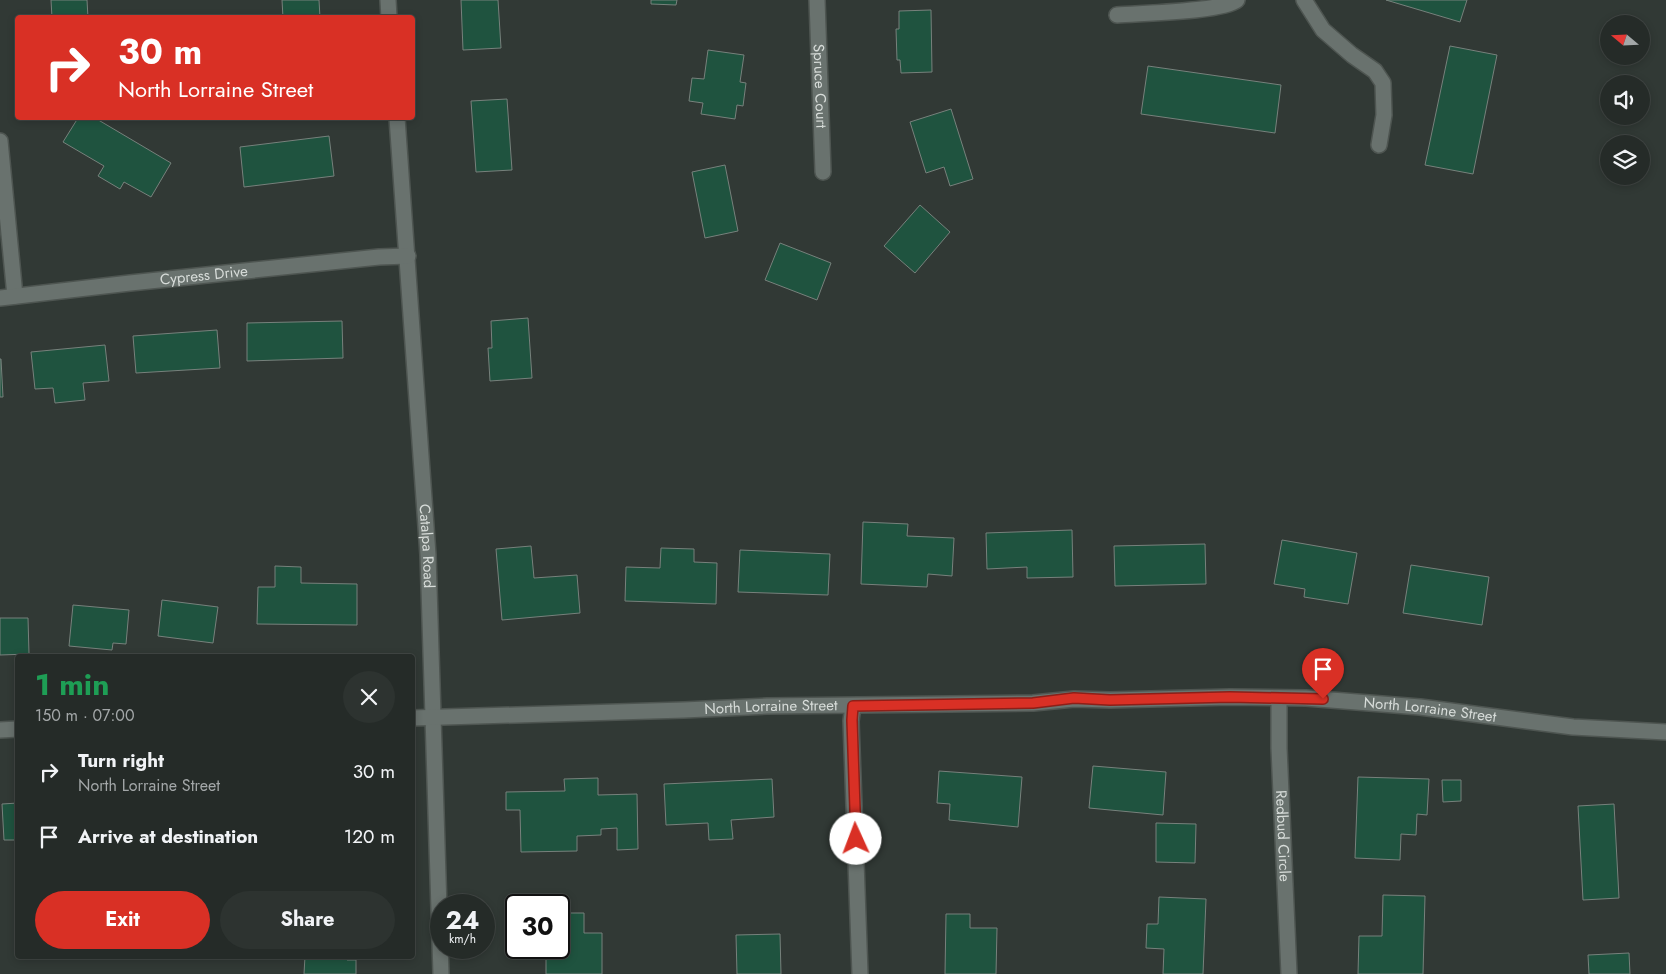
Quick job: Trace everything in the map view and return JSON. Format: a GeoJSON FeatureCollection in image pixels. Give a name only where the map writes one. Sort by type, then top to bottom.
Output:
{"type":"FeatureCollection","features":[{"type":"Feature","properties":{"kind":"street"},"geometry":{"type":"LineString","coordinates":[[388,0],[389,15]]}},
{"type":"Feature","properties":{"kind":"street","name":"Spruce Court"},"geometry":{"type":"LineString","coordinates":[[818,0],[823,172]]}},
{"type":"Feature","properties":{"kind":"street"},"geometry":{"type":"LineString","coordinates":[[1117,14],[1218,8],[1237,0]]}},
{"type":"Feature","properties":{"kind":"street"},"geometry":{"type":"LineString","coordinates":[[1304,0],[1323,30],[1352,55],[1375,71],[1383,83],[1384,114],[1379,145]]}},
{"type":"Feature","properties":{"kind":"street","name":"Catalpa Road"},"geometry":{"type":"LineString","coordinates":[[397,120],[428,555],[441,974]]}},
{"type":"Feature","properties":{"kind":"street"},"geometry":{"type":"LineString","coordinates":[[0,141],[8,297]]}},
{"type":"Feature","properties":{"kind":"street","name":"Cypress Drive"},"geometry":{"type":"LineString","coordinates":[[8,297],[379,257],[408,256]]}},
{"type":"Feature","properties":{"kind":"street","name":"North Lorraine Street"},"geometry":{"type":"LineString","coordinates":[[415,718],[767,706],[1033,703],[1074,698],[1110,700],[1230,697],[1306,698],[1420,707],[1573,727],[1666,732]]}},
{"type":"Feature","properties":{"kind":"street","name":"Redbud Circle"},"geometry":{"type":"LineString","coordinates":[[1279,698],[1279,748],[1289,974]]}},
{"type":"Feature","properties":{"kind":"street"},"geometry":{"type":"LineString","coordinates":[[853,706],[860,974]]}},
{"type":"Feature","properties":{"kind":"street"},"geometry":{"type":"LineString","coordinates":[[0,730],[15,729]]}},
{"type":"Feature","properties":{"kind":"building"},"geometry":{"type":"Polygon","coordinates":[[[51,0],[87,0],[88,15],[52,15],[51,0]]]}},
{"type":"Feature","properties":{"kind":"building"},"geometry":{"type":"Polygon","coordinates":[[[282,0],[319,0],[320,15],[283,15],[282,0]]]}},
{"type":"Feature","properties":{"kind":"building"},"geometry":{"type":"Polygon","coordinates":[[[461,0],[498,0],[501,48],[463,50],[461,0]]]}},
{"type":"Feature","properties":{"kind":"building"},"geometry":{"type":"Polygon","coordinates":[[[651,0],[677,0],[676,5],[651,4],[651,0]]]}},
{"type":"Feature","properties":{"kind":"building"},"geometry":{"type":"Polygon","coordinates":[[[1386,0],[1467,0],[1460,22],[1386,0]]]}},
{"type":"Feature","properties":{"kind":"building"},"geometry":{"type":"Polygon","coordinates":[[[931,10],[932,72],[901,73],[900,60],[897,60],[896,29],[899,29],[899,11],[931,10]]]}},
{"type":"Feature","properties":{"kind":"building"},"geometry":{"type":"Polygon","coordinates":[[[1450,46],[1497,55],[1473,174],[1425,165],[1450,46]]]}},
{"type":"Feature","properties":{"kind":"building"},"geometry":{"type":"Polygon","coordinates":[[[708,50],[744,55],[740,82],[746,83],[743,106],[737,105],[735,119],[701,114],[703,103],[689,101],[692,78],[704,79],[708,50]]]}},
{"type":"Feature","properties":{"kind":"building"},"geometry":{"type":"Polygon","coordinates":[[[1148,66],[1281,85],[1275,133],[1141,114],[1148,66]]]}},
{"type":"Feature","properties":{"kind":"building"},"geometry":{"type":"Polygon","coordinates":[[[507,99],[512,170],[476,172],[471,101],[507,99]]]}},
{"type":"Feature","properties":{"kind":"building"},"geometry":{"type":"Polygon","coordinates":[[[951,109],[973,179],[950,186],[944,167],[926,173],[910,122],[951,109]]]}},
{"type":"Feature","properties":{"kind":"building"},"geometry":{"type":"Polygon","coordinates":[[[77,120],[98,120],[171,163],[151,197],[124,182],[120,189],[98,176],[104,166],[63,142],[77,120]]]}},
{"type":"Feature","properties":{"kind":"building"},"geometry":{"type":"Polygon","coordinates":[[[329,136],[334,176],[244,187],[240,147],[329,136]]]}},
{"type":"Feature","properties":{"kind":"building"},"geometry":{"type":"Polygon","coordinates":[[[725,165],[738,231],[705,238],[692,172],[725,165]]]}},
{"type":"Feature","properties":{"kind":"building"},"geometry":{"type":"Polygon","coordinates":[[[920,205],[950,232],[915,273],[884,246],[920,205]]]}},
{"type":"Feature","properties":{"kind":"building"},"geometry":{"type":"Polygon","coordinates":[[[780,243],[831,263],[817,300],[765,280],[780,243]]]}},
{"type":"Feature","properties":{"kind":"building"},"geometry":{"type":"Polygon","coordinates":[[[528,318],[532,378],[490,381],[488,348],[492,348],[491,321],[528,318]]]}},
{"type":"Feature","properties":{"kind":"building"},"geometry":{"type":"Polygon","coordinates":[[[342,321],[343,358],[247,361],[247,323],[342,321]]]}},
{"type":"Feature","properties":{"kind":"building"},"geometry":{"type":"Polygon","coordinates":[[[217,330],[220,368],[136,373],[133,336],[217,330]]]}},
{"type":"Feature","properties":{"kind":"building"},"geometry":{"type":"Polygon","coordinates":[[[105,345],[109,381],[83,383],[85,400],[55,403],[53,388],[35,389],[31,352],[105,345]]]}},
{"type":"Feature","properties":{"kind":"building"},"geometry":{"type":"Polygon","coordinates":[[[1,359],[3,397],[0,397],[1,359]]]}},
{"type":"Feature","properties":{"kind":"building"},"geometry":{"type":"Polygon","coordinates":[[[863,522],[908,524],[907,536],[954,538],[952,576],[928,574],[927,587],[861,584],[863,522]]]}},
{"type":"Feature","properties":{"kind":"building"},"geometry":{"type":"Polygon","coordinates":[[[1072,530],[1073,577],[1027,578],[1027,567],[987,569],[986,533],[1072,530]]]}},
{"type":"Feature","properties":{"kind":"building"},"geometry":{"type":"Polygon","coordinates":[[[1282,540],[1357,553],[1348,604],[1304,597],[1305,589],[1274,584],[1282,540]]]}},
{"type":"Feature","properties":{"kind":"building"},"geometry":{"type":"Polygon","coordinates":[[[1205,544],[1206,584],[1115,586],[1114,546],[1205,544]]]}},
{"type":"Feature","properties":{"kind":"building"},"geometry":{"type":"Polygon","coordinates":[[[531,546],[534,578],[577,575],[580,613],[502,620],[496,549],[531,546]]]}},
{"type":"Feature","properties":{"kind":"building"},"geometry":{"type":"Polygon","coordinates":[[[661,548],[694,549],[694,562],[717,563],[716,604],[625,601],[626,567],[660,568],[661,548]]]}},
{"type":"Feature","properties":{"kind":"building"},"geometry":{"type":"Polygon","coordinates":[[[740,550],[830,554],[828,595],[738,592],[740,550]]]}},
{"type":"Feature","properties":{"kind":"building"},"geometry":{"type":"Polygon","coordinates":[[[1411,565],[1489,577],[1482,625],[1403,613],[1411,565]]]}},
{"type":"Feature","properties":{"kind":"building"},"geometry":{"type":"Polygon","coordinates":[[[275,566],[301,567],[301,583],[357,584],[357,625],[257,624],[258,587],[275,587],[275,566]]]}},
{"type":"Feature","properties":{"kind":"building"},"geometry":{"type":"Polygon","coordinates":[[[162,600],[218,607],[213,643],[158,636],[162,600]]]}},
{"type":"Feature","properties":{"kind":"building"},"geometry":{"type":"Polygon","coordinates":[[[73,605],[129,610],[126,644],[113,643],[112,650],[69,646],[73,605]]]}},
{"type":"Feature","properties":{"kind":"building"},"geometry":{"type":"Polygon","coordinates":[[[0,618],[28,618],[29,654],[0,655],[0,618]]]}},
{"type":"Feature","properties":{"kind":"building"},"geometry":{"type":"Polygon","coordinates":[[[1093,766],[1166,772],[1163,815],[1089,808],[1093,766]]]}},
{"type":"Feature","properties":{"kind":"building"},"geometry":{"type":"Polygon","coordinates":[[[939,771],[1022,777],[1018,827],[949,820],[950,804],[937,803],[939,771]]]}},
{"type":"Feature","properties":{"kind":"building"},"geometry":{"type":"Polygon","coordinates":[[[1358,777],[1429,779],[1427,815],[1417,814],[1416,835],[1401,834],[1400,860],[1355,858],[1358,777]]]}},
{"type":"Feature","properties":{"kind":"building"},"geometry":{"type":"Polygon","coordinates":[[[598,778],[598,795],[637,794],[638,849],[617,850],[617,828],[601,829],[601,835],[577,836],[577,851],[521,852],[520,810],[506,810],[506,792],[565,791],[564,779],[598,778]]]}},
{"type":"Feature","properties":{"kind":"building"},"geometry":{"type":"Polygon","coordinates":[[[772,779],[774,817],[731,820],[733,839],[709,840],[708,823],[666,825],[664,784],[772,779]]]}},
{"type":"Feature","properties":{"kind":"building"},"geometry":{"type":"Polygon","coordinates":[[[1442,780],[1461,780],[1461,801],[1443,802],[1442,780]]]}},
{"type":"Feature","properties":{"kind":"building"},"geometry":{"type":"Polygon","coordinates":[[[15,803],[15,840],[4,840],[2,804],[15,803]]]}},
{"type":"Feature","properties":{"kind":"building"},"geometry":{"type":"Polygon","coordinates":[[[1614,804],[1619,898],[1583,900],[1578,806],[1614,804]]]}},
{"type":"Feature","properties":{"kind":"building"},"geometry":{"type":"Polygon","coordinates":[[[1156,823],[1196,824],[1195,863],[1156,862],[1156,823]]]}},
{"type":"Feature","properties":{"kind":"building"},"geometry":{"type":"Polygon","coordinates":[[[1383,895],[1425,896],[1423,974],[1358,974],[1359,936],[1382,936],[1383,895]]]}},
{"type":"Feature","properties":{"kind":"building"},"geometry":{"type":"Polygon","coordinates":[[[1159,897],[1206,899],[1203,974],[1163,974],[1164,949],[1146,948],[1147,924],[1158,924],[1159,897]]]}},
{"type":"Feature","properties":{"kind":"building"},"geometry":{"type":"Polygon","coordinates":[[[570,913],[584,913],[584,933],[602,933],[602,974],[546,974],[546,959],[570,959],[570,913]]]}},
{"type":"Feature","properties":{"kind":"building"},"geometry":{"type":"Polygon","coordinates":[[[946,914],[970,914],[970,928],[997,928],[996,974],[945,974],[946,914]]]}},
{"type":"Feature","properties":{"kind":"building"},"geometry":{"type":"Polygon","coordinates":[[[780,934],[781,974],[737,974],[736,935],[780,934]]]}},
{"type":"Feature","properties":{"kind":"building"},"geometry":{"type":"Polygon","coordinates":[[[1629,953],[1630,974],[1589,974],[1588,955],[1629,953]]]}},
{"type":"Feature","properties":{"kind":"building"},"geometry":{"type":"Polygon","coordinates":[[[305,959],[356,960],[356,974],[304,974],[305,959]]]}},
{"type":"Feature","properties":{"kind":"route"},"geometry":{"type":"LineString","coordinates":[[856,839],[853,706],[1033,703],[1074,698],[1110,700],[1230,697],[1323,699]]}}]}
